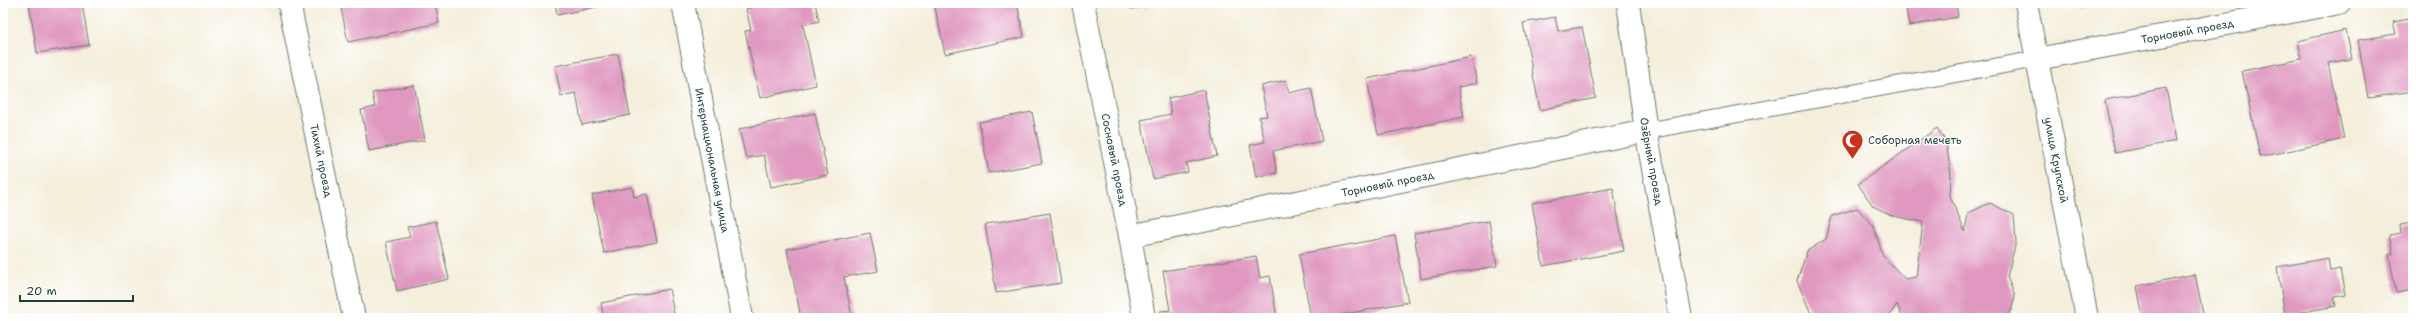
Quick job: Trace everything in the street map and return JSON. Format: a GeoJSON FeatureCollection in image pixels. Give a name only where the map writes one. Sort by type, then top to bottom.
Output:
{"type":"FeatureCollection","features":[{"type":"Feature","properties":{"kind":"street","name":"Тихий проезд"},"geometry":{"type":"LineString","coordinates":[[289,3],[354,318]]}},
{"type":"Feature","properties":{"kind":"street","name":"Интернациональная улица"},"geometry":{"type":"LineString","coordinates":[[683,3],[742,318]]}},
{"type":"Feature","properties":{"kind":"street","name":"Сосновый проезд"},"geometry":{"type":"LineString","coordinates":[[1083,3],[1130,236],[1144,318]]}},
{"type":"Feature","properties":{"kind":"street","name":"Озёрный проезд"},"geometry":{"type":"LineString","coordinates":[[1628,3],[1646,131],[1680,318]]}},
{"type":"Feature","properties":{"kind":"street","name":"улица Крупской"},"geometry":{"type":"LineString","coordinates":[[2026,3],[2088,318]]}},
{"type":"Feature","properties":{"kind":"street","name":"Торновый проезд"},"geometry":{"type":"LineString","coordinates":[[2037,59],[2339,3]]}},
{"type":"Feature","properties":{"kind":"street","name":"Торновый проезд"},"geometry":{"type":"LineString","coordinates":[[1130,236],[1646,131]]}},
{"type":"Feature","properties":{"kind":"lane"},"geometry":{"type":"LineString","coordinates":[[1646,131],[2037,59]]}},
{"type":"Feature","properties":{"kind":"building"},"geometry":{"type":"Polygon","coordinates":[[[29,3],[82,3],[89,45],[37,53],[29,3]]]}},
{"type":"Feature","properties":{"kind":"building"},"geometry":{"type":"Polygon","coordinates":[[[340,3],[435,3],[439,23],[348,42],[340,3]]]}},
{"type":"Feature","properties":{"kind":"building"},"geometry":{"type":"Polygon","coordinates":[[[555,3],[611,3],[611,4],[557,15],[555,3]]]}},
{"type":"Feature","properties":{"kind":"building"},"geometry":{"type":"Polygon","coordinates":[[[775,3],[815,3],[819,21],[803,25],[816,85],[760,98],[745,31],[751,30],[746,9],[775,3]]]}},
{"type":"Feature","properties":{"kind":"building"},"geometry":{"type":"Polygon","coordinates":[[[934,3],[1017,3],[1024,37],[945,54],[934,3]]]}},
{"type":"Feature","properties":{"kind":"building"},"geometry":{"type":"Polygon","coordinates":[[[1130,3],[1148,3],[1149,6],[1131,9],[1130,3]]]}},
{"type":"Feature","properties":{"kind":"building"},"geometry":{"type":"Polygon","coordinates":[[[1905,3],[1956,3],[1958,17],[1909,26],[1905,3]]]}},
{"type":"Feature","properties":{"kind":"building"},"geometry":{"type":"Polygon","coordinates":[[[2079,3],[2099,3],[2100,4],[2080,8],[2079,3]]]}},
{"type":"Feature","properties":{"kind":"building"},"geometry":{"type":"Polygon","coordinates":[[[1555,17],[1558,31],[1582,27],[1596,98],[1540,110],[1523,23],[1555,17]]]}},
{"type":"Feature","properties":{"kind":"building"},"geometry":{"type":"Polygon","coordinates":[[[2413,18],[2413,91],[2368,98],[2358,40],[2396,34],[2393,22],[2413,18]]]}},
{"type":"Feature","properties":{"kind":"building"},"geometry":{"type":"Polygon","coordinates":[[[2346,30],[2352,59],[2328,63],[2344,139],[2260,157],[2242,71],[2302,59],[2298,41],[2346,30]]]}},
{"type":"Feature","properties":{"kind":"building"},"geometry":{"type":"Polygon","coordinates":[[[618,54],[630,115],[582,125],[576,93],[561,96],[555,66],[618,54]]]}},
{"type":"Feature","properties":{"kind":"building"},"geometry":{"type":"Polygon","coordinates":[[[1471,57],[1477,83],[1458,87],[1464,117],[1378,135],[1367,79],[1471,57]]]}},
{"type":"Feature","properties":{"kind":"building"},"geometry":{"type":"Polygon","coordinates":[[[1286,80],[1289,93],[1311,88],[1322,141],[1273,151],[1277,173],[1256,177],[1250,145],[1265,142],[1259,117],[1267,116],[1261,86],[1286,80]]]}},
{"type":"Feature","properties":{"kind":"building"},"geometry":{"type":"Polygon","coordinates":[[[414,85],[425,140],[369,151],[361,110],[375,107],[372,93],[414,85]]]}},
{"type":"Feature","properties":{"kind":"building"},"geometry":{"type":"Polygon","coordinates":[[[2166,88],[2176,141],[2115,153],[2105,100],[2166,88]]]}},
{"type":"Feature","properties":{"kind":"building"},"geometry":{"type":"Polygon","coordinates":[[[1204,90],[1217,156],[1186,163],[1188,172],[1153,179],[1141,120],[1171,114],[1168,98],[1204,90]]]}},
{"type":"Feature","properties":{"kind":"building"},"geometry":{"type":"Polygon","coordinates":[[[1032,112],[1042,163],[989,173],[979,122],[1032,112]]]}},
{"type":"Feature","properties":{"kind":"building"},"geometry":{"type":"Polygon","coordinates":[[[815,113],[828,175],[771,187],[764,155],[746,158],[739,129],[815,113]]]}},
{"type":"Feature","properties":{"kind":"building"},"geometry":{"type":"Polygon","coordinates":[[[1937,128],[1946,142],[1951,175],[1950,196],[1965,232],[1968,213],[1990,203],[2014,215],[2016,242],[2007,277],[2015,296],[2011,311],[2005,318],[1902,318],[1897,304],[1888,318],[1813,318],[1797,281],[1807,251],[1826,239],[1832,216],[1857,208],[1873,225],[1883,256],[1905,279],[1916,277],[1923,222],[1893,216],[1873,206],[1858,184],[1937,128]]]}},
{"type":"Feature","properties":{"kind":"building"},"geometry":{"type":"Polygon","coordinates":[[[632,187],[634,197],[647,194],[657,242],[604,253],[592,195],[632,187]]]}},
{"type":"Feature","properties":{"kind":"building"},"geometry":{"type":"Polygon","coordinates":[[[1613,188],[1624,251],[1543,266],[1532,203],[1613,188]]]}},
{"type":"Feature","properties":{"kind":"building"},"geometry":{"type":"Polygon","coordinates":[[[1050,213],[1061,283],[996,293],[985,224],[1050,213]]]}},
{"type":"Feature","properties":{"kind":"building"},"geometry":{"type":"Polygon","coordinates":[[[436,221],[449,279],[397,291],[386,242],[410,237],[407,227],[436,221]]]}},
{"type":"Feature","properties":{"kind":"building"},"geometry":{"type":"Polygon","coordinates":[[[1489,221],[1497,266],[1421,279],[1414,233],[1489,221]]]}},
{"type":"Feature","properties":{"kind":"building"},"geometry":{"type":"Polygon","coordinates":[[[2413,223],[2413,290],[2396,293],[2389,254],[2393,254],[2389,235],[2401,233],[2400,225],[2413,223]]]}},
{"type":"Feature","properties":{"kind":"building"},"geometry":{"type":"Polygon","coordinates":[[[870,233],[878,271],[844,277],[852,317],[801,318],[787,249],[870,233]]]}},
{"type":"Feature","properties":{"kind":"building"},"geometry":{"type":"Polygon","coordinates":[[[1395,236],[1408,302],[1325,318],[1311,318],[1299,254],[1395,236]]]}},
{"type":"Feature","properties":{"kind":"building"},"geometry":{"type":"Polygon","coordinates":[[[1256,256],[1260,278],[1270,276],[1277,318],[1161,318],[1160,311],[1170,310],[1163,271],[1256,256]]]}},
{"type":"Feature","properties":{"kind":"building"},"geometry":{"type":"Polygon","coordinates":[[[2328,258],[2330,271],[2340,269],[2345,295],[2334,297],[2336,306],[2285,315],[2277,267],[2328,258]]]}},
{"type":"Feature","properties":{"kind":"building"},"geometry":{"type":"Polygon","coordinates":[[[2195,274],[2204,318],[2143,318],[2137,286],[2195,274]]]}},
{"type":"Feature","properties":{"kind":"building"},"geometry":{"type":"Polygon","coordinates":[[[669,289],[675,318],[604,318],[601,303],[669,289]]]}},
{"type":"Feature","properties":{"kind":"place","name":"Cоборная мечеть"},"geometry":{"type":"Point","coordinates":[1852,160]}}]}
